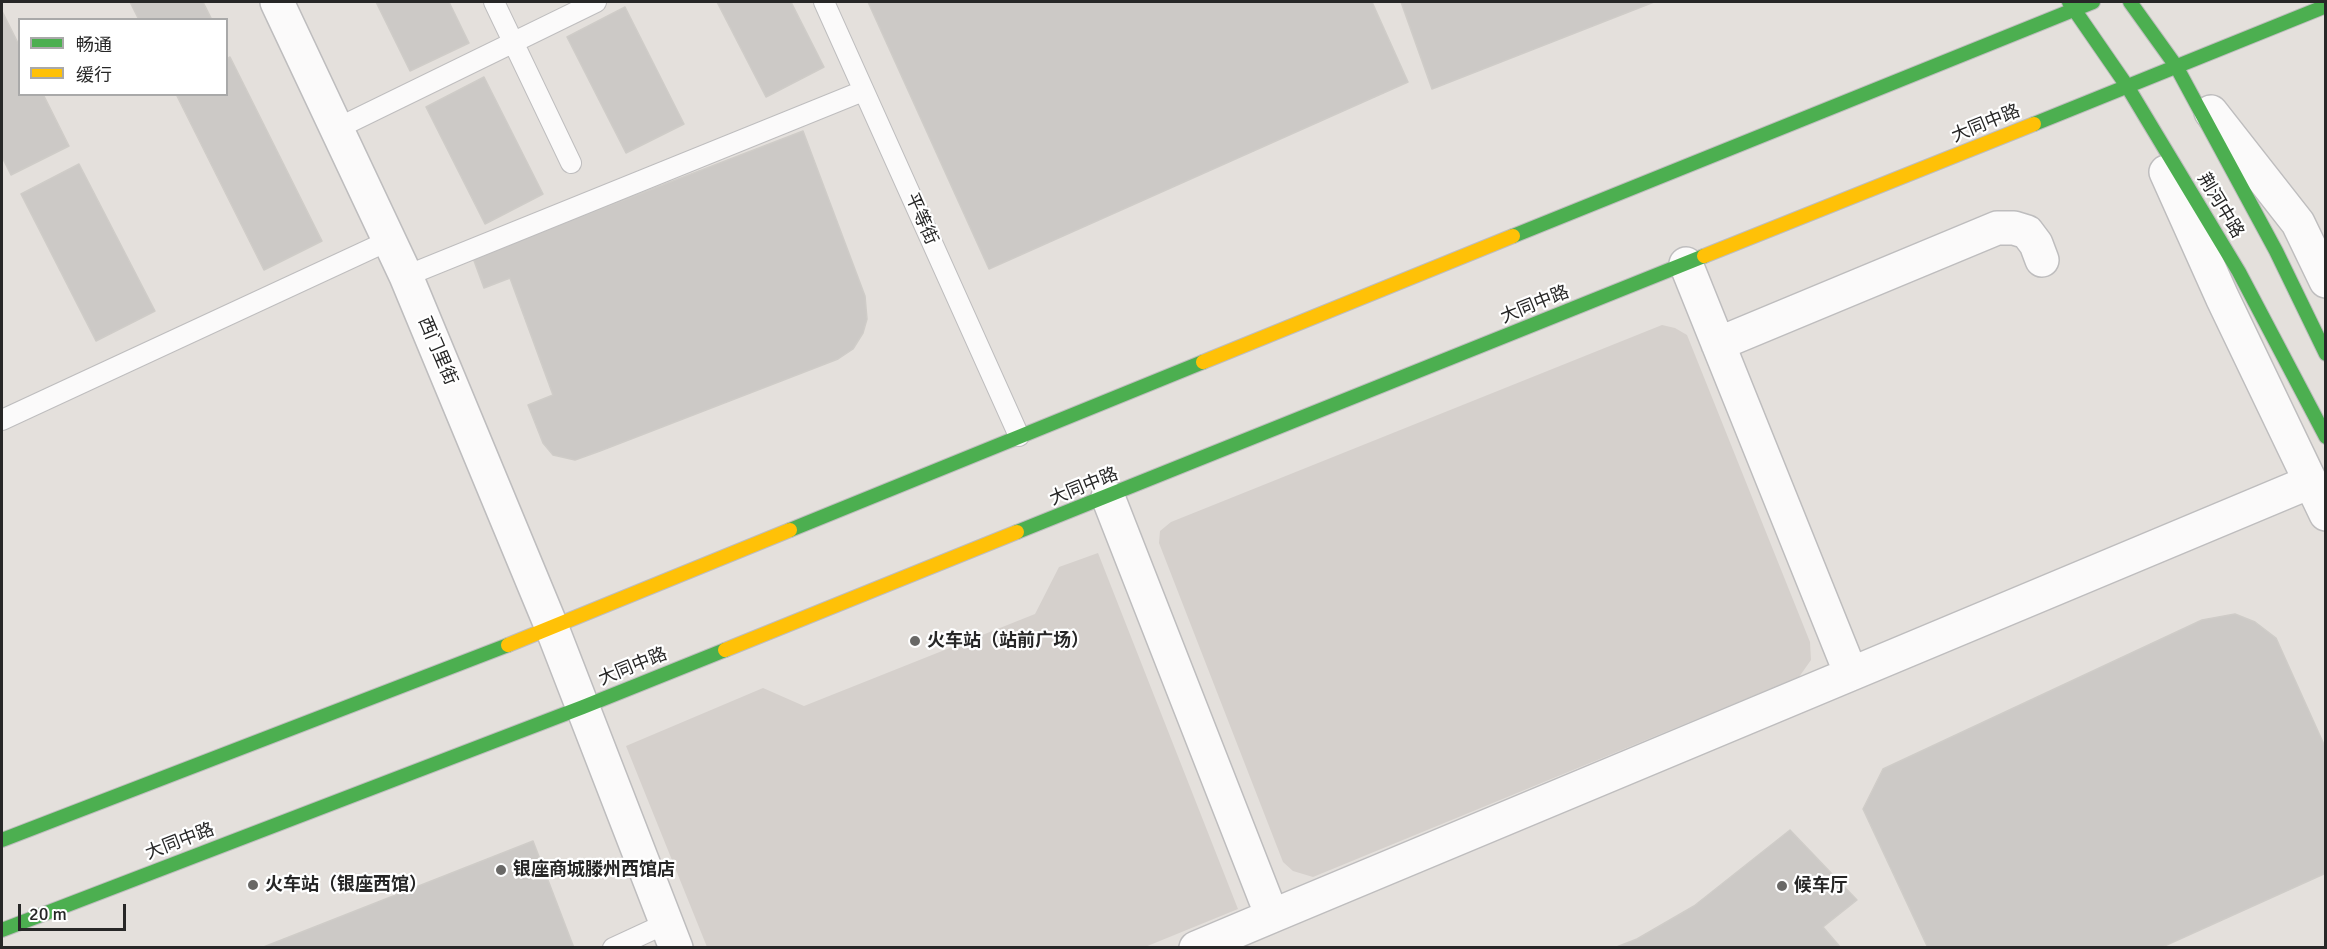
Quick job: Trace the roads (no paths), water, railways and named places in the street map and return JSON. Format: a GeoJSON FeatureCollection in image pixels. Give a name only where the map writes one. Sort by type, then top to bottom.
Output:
{"type":"FeatureCollection","features":[{"type":"Feature","properties":{"kind":"main road"},"geometry":{"type":"LineString","coordinates":[[2,840],[552,627],[2071,5],[2093,2]]}},
{"type":"Feature","properties":{"kind":"main road","name":"荆河中路"},"geometry":{"type":"LineString","coordinates":[[2130,2],[2176,66],[2276,251],[2325,354]]}},
{"type":"Feature","properties":{"kind":"main road","name":"荆河中路"},"geometry":{"type":"LineString","coordinates":[[2071,5],[2127,86],[2239,272],[2325,437]]}},
{"type":"Feature","properties":{"kind":"main road","name":"大同中路"},"geometry":{"type":"LineString","coordinates":[[2,930],[583,706],[1108,497],[2325,6]]}},
{"type":"Feature","properties":{"kind":"street","name":"西门里街"},"geometry":{"type":"LineString","coordinates":[[277,2],[406,276],[552,627],[671,935]]}},
{"type":"Feature","properties":{"kind":"street"},"geometry":{"type":"LineString","coordinates":[[2176,66],[2298,223],[2325,281]]}},
{"type":"Feature","properties":{"kind":"street"},"geometry":{"type":"LineString","coordinates":[[2127,86],[2222,297],[2325,514]]}},
{"type":"Feature","properties":{"kind":"street"},"geometry":{"type":"LineString","coordinates":[[1718,344],[1997,228],[2014,228],[2026,232],[2036,244],[2042,260]]}},
{"type":"Feature","properties":{"kind":"street"},"geometry":{"type":"LineString","coordinates":[[1686,264],[1851,674]]}},
{"type":"Feature","properties":{"kind":"street"},"geometry":{"type":"LineString","coordinates":[[1196,948],[2310,482]]}},
{"type":"Feature","properties":{"kind":"street"},"geometry":{"type":"LineString","coordinates":[[1108,497],[1272,916]]}},
{"type":"Feature","properties":{"kind":"lane"},"geometry":{"type":"LineString","coordinates":[[494,2],[571,162]]}},
{"type":"Feature","properties":{"kind":"lane"},"geometry":{"type":"LineString","coordinates":[[338,128],[596,2]]}},
{"type":"Feature","properties":{"kind":"lane","name":"平等街"},"geometry":{"type":"LineString","coordinates":[[824,2],[1019,436]]}},
{"type":"Feature","properties":{"kind":"lane"},"geometry":{"type":"LineString","coordinates":[[406,276],[863,91]]}},
{"type":"Feature","properties":{"kind":"lane"},"geometry":{"type":"LineString","coordinates":[[2,420],[390,240]]}},
{"type":"Feature","properties":{"kind":"lane"},"geometry":{"type":"LineString","coordinates":[[613,948],[671,935]]}},
{"type":"Feature","properties":{"kind":"place","name":"火车站（站前广场）"},"geometry":{"type":"Point","coordinates":[915,641]}},
{"type":"Feature","properties":{"kind":"place","name":"银座商城滕州西馆店"},"geometry":{"type":"Point","coordinates":[501,870]}},
{"type":"Feature","properties":{"kind":"place","name":"火车站（银座西馆）"},"geometry":{"type":"Point","coordinates":[253,885]}},
{"type":"Feature","properties":{"kind":"place","name":"候车厅"},"geometry":{"type":"Point","coordinates":[1782,886]}}]}
